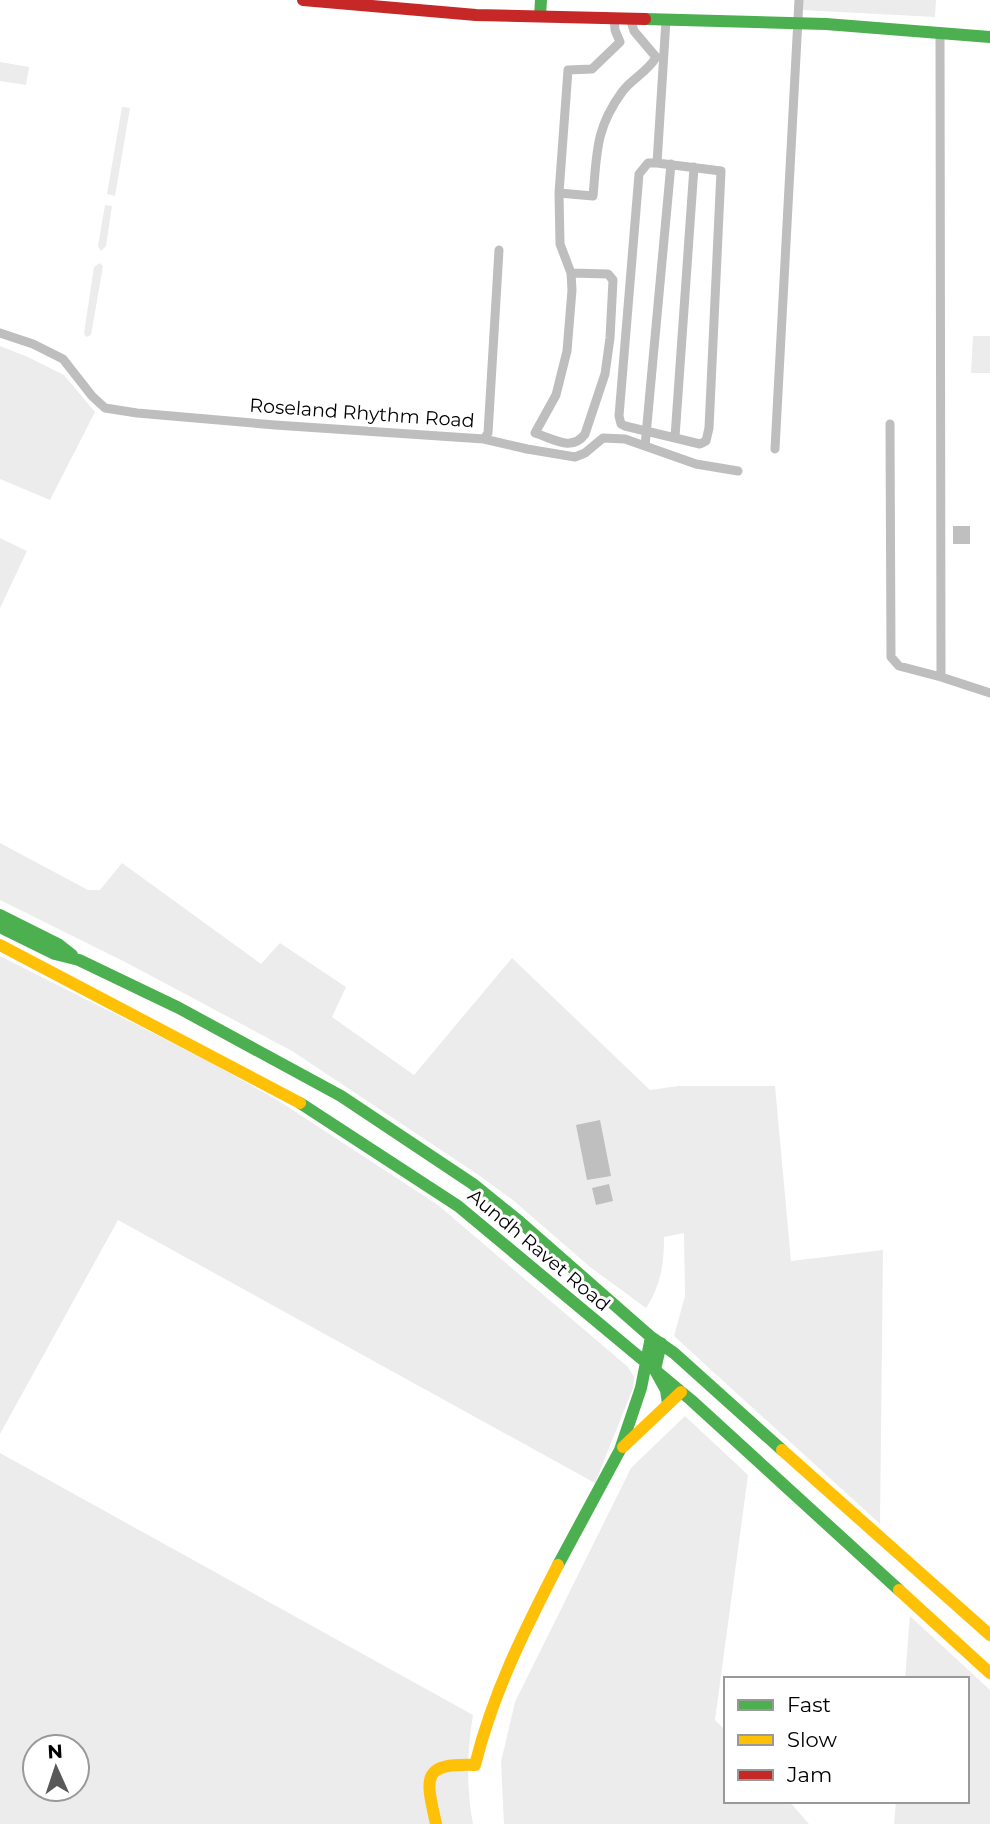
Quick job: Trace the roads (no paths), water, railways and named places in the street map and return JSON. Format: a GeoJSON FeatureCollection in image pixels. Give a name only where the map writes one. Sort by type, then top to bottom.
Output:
{"type":"FeatureCollection","features":[{"type":"Feature","properties":{"kind":"main road"},"geometry":{"type":"LineString","coordinates":[[303,0],[476,15],[796,24],[990,37]]}},
{"type":"Feature","properties":{"kind":"main road"},"geometry":{"type":"LineString","coordinates":[[540,16],[541,0]]}},
{"type":"Feature","properties":{"kind":"main road"},"geometry":{"type":"LineString","coordinates":[[0,915],[58,944],[79,960]]}},
{"type":"Feature","properties":{"kind":"main road","name":"Aundh Ravet Road"},"geometry":{"type":"LineString","coordinates":[[0,927],[55,954],[79,960],[179,1007],[281,1062],[341,1096],[492,1199],[990,1635]]}},
{"type":"Feature","properties":{"kind":"main road","name":"Aundh Ravet Road"},"geometry":{"type":"LineString","coordinates":[[0,945],[181,1038],[327,1119],[458,1206],[681,1392],[990,1673]]}},
{"type":"Feature","properties":{"kind":"main road"},"geometry":{"type":"LineString","coordinates":[[436,1824],[430,1773],[445,1765],[475,1765],[486,1721],[499,1686],[548,1585],[620,1450],[650,1366],[656,1340]]}},
{"type":"Feature","properties":{"kind":"main road"},"geometry":{"type":"LineString","coordinates":[[650,1366],[666,1390],[668,1405]]}},
{"type":"Feature","properties":{"kind":"main road"},"geometry":{"type":"LineString","coordinates":[[620,1450],[681,1392]]}},
{"type":"Feature","properties":{"kind":"street"},"geometry":{"type":"LineString","coordinates":[[775,449],[799,0]]}},
{"type":"Feature","properties":{"kind":"street"},"geometry":{"type":"LineString","coordinates":[[614,18],[620,42]]}},
{"type":"Feature","properties":{"kind":"street"},"geometry":{"type":"LineString","coordinates":[[559,193],[593,196],[596,146],[607,117],[623,90],[655,61],[656,57],[634,32],[630,18]]}},
{"type":"Feature","properties":{"kind":"street"},"geometry":{"type":"LineString","coordinates":[[657,163],[666,20]]}},
{"type":"Feature","properties":{"kind":"street"},"geometry":{"type":"LineString","coordinates":[[571,274],[608,274],[613,280],[605,374],[585,434],[579,442],[573,444],[535,433],[556,395],[567,351],[572,290],[571,274],[560,244],[559,193],[568,70],[592,69],[634,32]]}},
{"type":"Feature","properties":{"kind":"street"},"geometry":{"type":"LineString","coordinates":[[940,32],[941,677]]}},
{"type":"Feature","properties":{"kind":"street"},"geometry":{"type":"LineString","coordinates":[[648,163],[671,164],[722,171],[710,419],[706,441],[700,443],[625,426],[621,424],[619,416],[639,174],[648,163]]}},
{"type":"Feature","properties":{"kind":"street"},"geometry":{"type":"LineString","coordinates":[[645,446],[671,164]]}},
{"type":"Feature","properties":{"kind":"street"},"geometry":{"type":"LineString","coordinates":[[675,437],[694,167]]}},
{"type":"Feature","properties":{"kind":"street"},"geometry":{"type":"LineString","coordinates":[[484,439],[488,433],[499,250]]}},
{"type":"Feature","properties":{"kind":"street","name":"Roseland Rhythm Road"},"geometry":{"type":"LineString","coordinates":[[0,332],[33,344],[62,359],[105,408],[275,425],[484,439],[575,457],[585,453],[603,438],[625,439],[696,464],[738,471]]}},
{"type":"Feature","properties":{"kind":"street"},"geometry":{"type":"LineString","coordinates":[[890,424],[891,657],[899,666],[990,693]]}}]}
